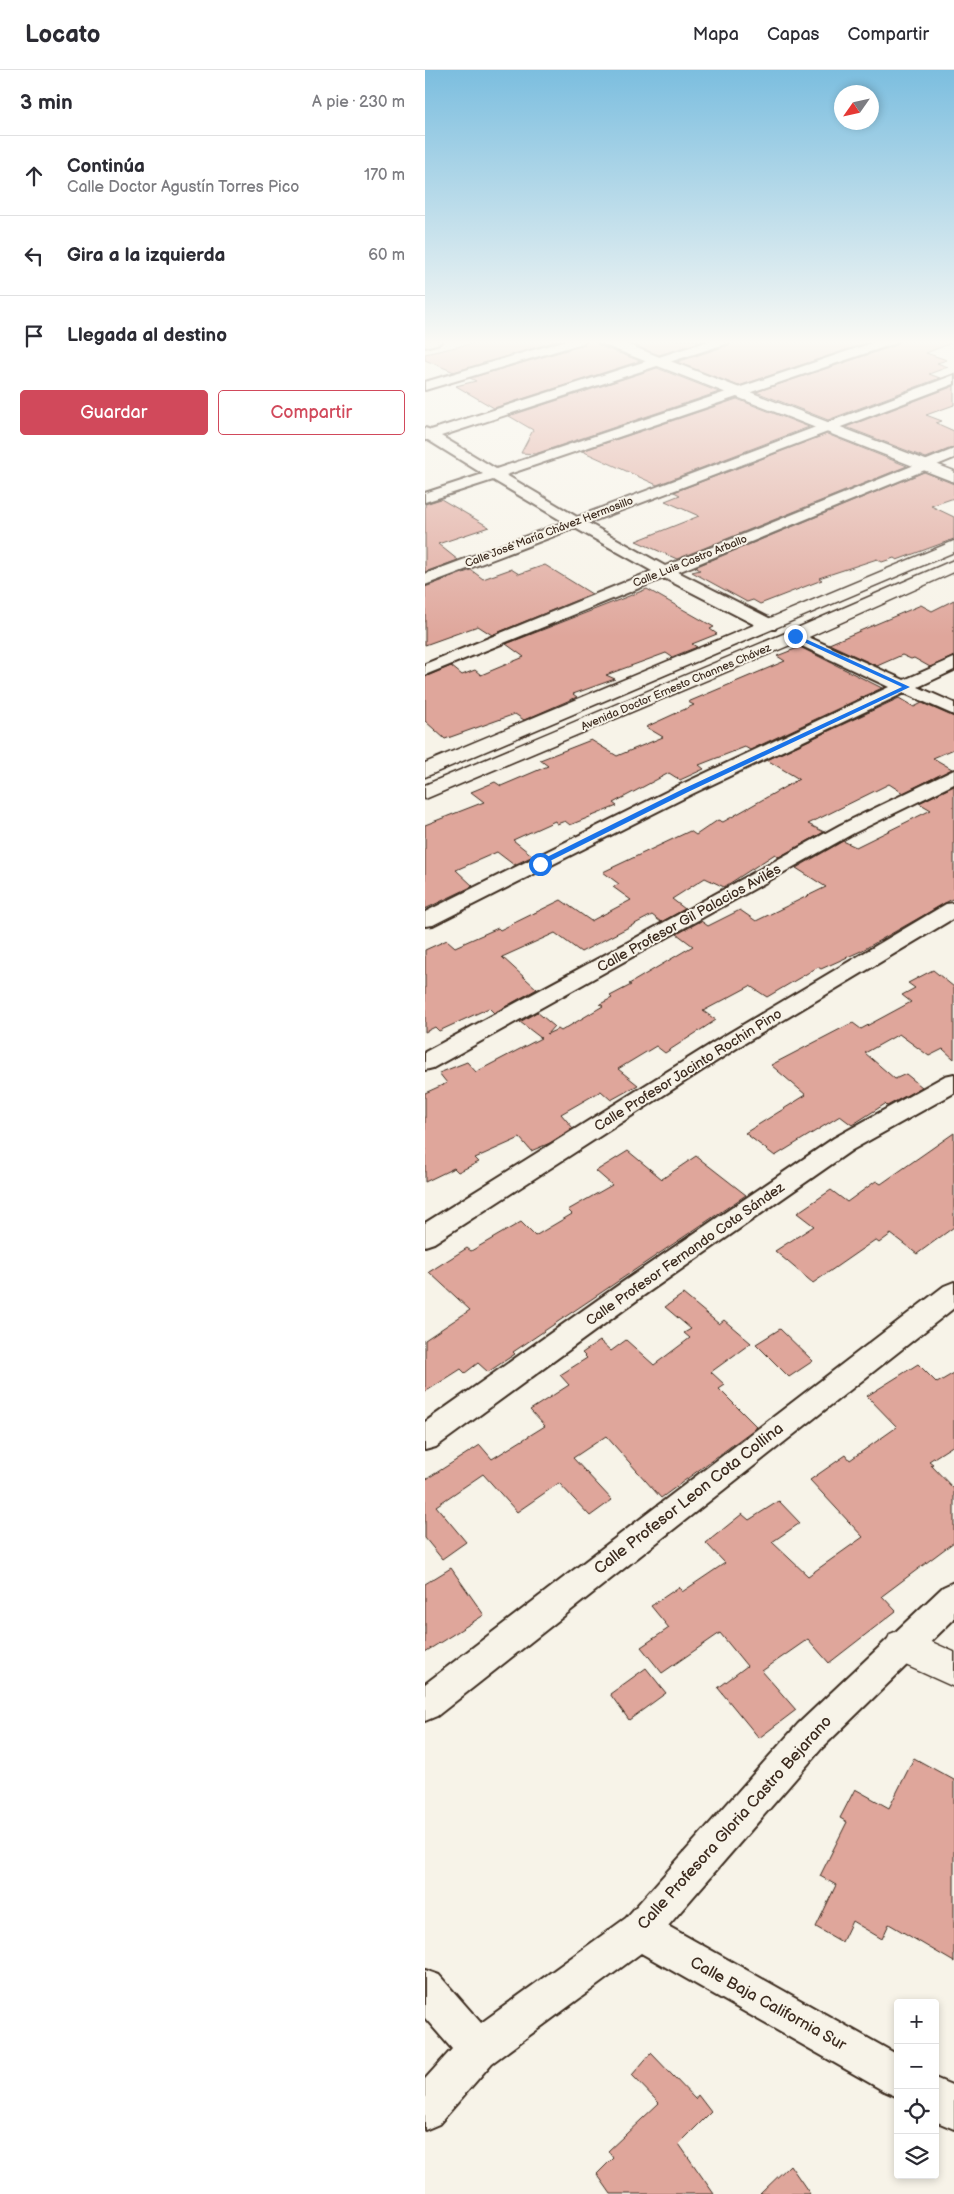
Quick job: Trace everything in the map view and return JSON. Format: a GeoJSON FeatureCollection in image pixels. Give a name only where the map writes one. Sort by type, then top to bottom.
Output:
{"type":"FeatureCollection","features":[{"type":"Feature","properties":{"kind":"street"},"geometry":{"type":"LineString","coordinates":[[435,439],[496,474],[546,506],[665,572],[769,625]]}},
{"type":"Feature","properties":{"kind":"street"},"geometry":{"type":"LineString","coordinates":[[425,498],[600,439]]}},
{"type":"Feature","properties":{"kind":"street","name":"Calle José María Chávez Hermosillo"},"geometry":{"type":"LineString","coordinates":[[425,580],[793,439]]}},
{"type":"Feature","properties":{"kind":"street"},"geometry":{"type":"LineString","coordinates":[[861,439],[954,477]]}},
{"type":"Feature","properties":{"kind":"street","name":"Calle Luis Castro Arballo"},"geometry":{"type":"LineString","coordinates":[[425,670],[954,453]]}},
{"type":"Feature","properties":{"kind":"street","name":"Avenida Doctor Ernesto Channes Chávez"},"geometry":{"type":"LineString","coordinates":[[425,771],[954,546]]}},
{"type":"Feature","properties":{"kind":"street","name":"Avenida Doctor Ernesto Channes Chávez"},"geometry":{"type":"LineString","coordinates":[[425,794],[795,636],[954,565]]}},
{"type":"Feature","properties":{"kind":"street"},"geometry":{"type":"LineString","coordinates":[[795,636],[954,710]]}},
{"type":"Feature","properties":{"kind":"street"},"geometry":{"type":"LineString","coordinates":[[425,920],[685,790],[907,687],[954,663]]}},
{"type":"Feature","properties":{"kind":"street","name":"Calle Profesor Gil Palacios Avilés"},"geometry":{"type":"LineString","coordinates":[[425,1062],[631,950],[847,829],[954,776]]}},
{"type":"Feature","properties":{"kind":"street","name":"Calle Profesor Jacinto Rochin Pino"},"geometry":{"type":"LineString","coordinates":[[425,1236],[732,1041],[954,909]]}},
{"type":"Feature","properties":{"kind":"street","name":"Calle Profesor Fernando Cota Sández"},"geometry":{"type":"LineString","coordinates":[[425,1438],[630,1291],[843,1144],[954,1082]]}},
{"type":"Feature","properties":{"kind":"street","name":"Calle Profesor Leon Cota Collina"},"geometry":{"type":"LineString","coordinates":[[425,1705],[954,1293]]}},
{"type":"Feature","properties":{"kind":"street","name":"Calle Profesora Gloria Castro Bejarano"},"geometry":{"type":"LineString","coordinates":[[425,2110],[478,2049],[639,1931],[810,1736],[954,1598]]}},
{"type":"Feature","properties":{"kind":"street"},"geometry":{"type":"LineString","coordinates":[[903,1646],[954,1670]]}},
{"type":"Feature","properties":{"kind":"street","name":"Calle Baja California Sur"},"geometry":{"type":"LineString","coordinates":[[639,1931],[894,2075]]}},
{"type":"Feature","properties":{"kind":"street"},"geometry":{"type":"LineString","coordinates":[[425,1989],[478,2049]]}},
{"type":"Feature","properties":{"kind":"street"},"geometry":{"type":"LineString","coordinates":[[939,2100],[954,2109]]}},
{"type":"Feature","properties":{"kind":"building"},"geometry":{"type":"Polygon","coordinates":[[[528,439],[579,439],[535,454],[521,453],[528,439]]]}},
{"type":"Feature","properties":{"kind":"building"},"geometry":{"type":"Polygon","coordinates":[[[617,439],[777,439],[657,485],[582,451],[617,439]]]}},
{"type":"Feature","properties":{"kind":"building"},"geometry":{"type":"Polygon","coordinates":[[[813,439],[840,439],[907,466],[677,559],[636,541],[699,516],[665,501],[680,495],[674,492],[813,439]]]}},
{"type":"Feature","properties":{"kind":"building"},"geometry":{"type":"Polygon","coordinates":[[[877,439],[954,439],[954,447],[926,458],[877,439]]]}},
{"type":"Feature","properties":{"kind":"building"},"geometry":{"type":"Polygon","coordinates":[[[924,472],[954,484],[954,498],[931,506],[954,517],[954,539],[897,560],[894,558],[882,562],[877,559],[819,578],[822,580],[760,604],[753,600],[747,602],[692,572],[700,570],[695,567],[924,472]]]}},
{"type":"Feature","properties":{"kind":"building"},"geometry":{"type":"Polygon","coordinates":[[[441,499],[489,527],[438,544],[458,560],[425,572],[425,504],[441,499]]]}},
{"type":"Feature","properties":{"kind":"building"},"geometry":{"type":"Polygon","coordinates":[[[545,565],[592,594],[492,635],[478,626],[425,645],[425,587],[471,570],[483,579],[511,569],[519,574],[545,565]]]}},
{"type":"Feature","properties":{"kind":"building"},"geometry":{"type":"Polygon","coordinates":[[[647,589],[714,627],[710,629],[717,634],[692,644],[697,647],[672,657],[666,653],[606,675],[615,679],[573,694],[577,697],[524,720],[515,714],[445,739],[425,721],[425,677],[451,666],[462,675],[475,670],[481,675],[524,657],[506,644],[647,589]]]}},
{"type":"Feature","properties":{"kind":"building"},"geometry":{"type":"Polygon","coordinates":[[[954,600],[954,656],[930,667],[914,658],[911,659],[902,655],[877,666],[829,644],[921,605],[932,611],[954,600]]]}},
{"type":"Feature","properties":{"kind":"building"},"geometry":{"type":"Polygon","coordinates":[[[800,647],[882,688],[750,750],[745,747],[699,765],[704,769],[680,780],[669,773],[613,803],[617,806],[570,825],[565,821],[557,824],[555,821],[513,840],[533,856],[514,865],[497,852],[456,870],[473,886],[425,909],[425,825],[484,802],[471,792],[495,782],[501,786],[548,766],[540,760],[591,740],[617,756],[663,737],[646,727],[694,705],[688,702],[785,661],[777,656],[800,647]]]}},
{"type":"Feature","properties":{"kind":"building"},"geometry":{"type":"Polygon","coordinates":[[[899,698],[914,707],[922,703],[954,717],[954,749],[933,758],[952,769],[903,793],[889,784],[808,824],[824,832],[779,857],[775,854],[724,887],[705,878],[672,899],[685,909],[661,922],[652,915],[581,952],[555,933],[502,957],[537,989],[494,1013],[489,1008],[439,1031],[435,1027],[425,1032],[425,950],[447,940],[455,947],[498,928],[500,930],[561,900],[591,921],[631,900],[613,887],[619,884],[603,872],[690,831],[696,835],[718,820],[723,822],[799,779],[767,760],[899,698]]]}},
{"type":"Feature","properties":{"kind":"building"},"geometry":{"type":"Polygon","coordinates":[[[954,786],[954,898],[861,951],[821,969],[818,967],[767,997],[750,986],[703,1011],[716,1020],[665,1053],[656,1046],[618,1069],[638,1085],[611,1100],[601,1091],[561,1114],[573,1128],[550,1143],[531,1151],[520,1138],[475,1158],[479,1162],[458,1172],[454,1168],[425,1182],[425,1093],[447,1083],[439,1073],[467,1062],[476,1072],[541,1038],[520,1022],[537,1012],[554,1026],[547,1034],[558,1029],[561,1031],[603,1006],[600,1004],[612,998],[610,996],[693,946],[677,934],[701,921],[708,926],[740,910],[756,921],[826,887],[796,868],[843,841],[856,847],[931,810],[919,803],[954,786]]]}},
{"type":"Feature","properties":{"kind":"building"},"geometry":{"type":"Polygon","coordinates":[[[933,970],[954,987],[954,1059],[943,1049],[929,1056],[899,1034],[865,1053],[895,1079],[906,1074],[922,1087],[887,1106],[885,1104],[852,1125],[840,1116],[775,1156],[745,1133],[806,1095],[771,1065],[848,1025],[853,1023],[861,1029],[911,1002],[902,995],[915,988],[908,983],[933,970]]]}},
{"type":"Feature","properties":{"kind":"building"},"geometry":{"type":"Polygon","coordinates":[[[954,1133],[954,1227],[917,1254],[891,1234],[879,1243],[875,1240],[813,1283],[775,1251],[814,1226],[797,1213],[831,1190],[847,1202],[876,1181],[881,1184],[954,1133]]]}},
{"type":"Feature","properties":{"kind":"building"},"geometry":{"type":"Polygon","coordinates":[[[628,1151],[662,1179],[696,1156],[746,1195],[513,1352],[515,1354],[488,1372],[478,1363],[465,1373],[461,1369],[425,1392],[425,1340],[470,1310],[429,1272],[467,1248],[471,1251],[521,1222],[535,1236],[572,1214],[568,1210],[612,1185],[596,1171],[628,1151]]]}},
{"type":"Feature","properties":{"kind":"building"},"geometry":{"type":"Polygon","coordinates":[[[683,1294],[719,1324],[724,1320],[751,1343],[711,1372],[725,1385],[719,1389],[757,1427],[661,1498],[606,1436],[573,1458],[612,1500],[590,1516],[559,1483],[517,1512],[483,1474],[436,1506],[466,1542],[442,1559],[425,1538],[425,1480],[480,1445],[492,1459],[545,1426],[530,1410],[569,1385],[560,1375],[587,1358],[582,1353],[600,1341],[611,1351],[626,1340],[654,1365],[690,1338],[684,1333],[691,1329],[665,1307],[683,1294]]]}},
{"type":"Feature","properties":{"kind":"building"},"geometry":{"type":"Polygon","coordinates":[[[780,1329],[813,1361],[789,1377],[756,1344],[780,1329]]]}},
{"type":"Feature","properties":{"kind":"building"},"geometry":{"type":"Polygon","coordinates":[[[918,1364],[937,1383],[954,1373],[954,1445],[929,1461],[954,1489],[954,1542],[882,1596],[896,1611],[829,1663],[808,1639],[762,1671],[796,1710],[759,1738],[718,1688],[747,1666],[720,1633],[662,1673],[641,1647],[669,1628],[651,1606],[679,1587],[682,1592],[725,1563],[706,1543],[742,1514],[749,1520],[779,1501],[800,1523],[772,1542],[808,1576],[863,1537],[810,1480],[846,1455],[850,1460],[897,1427],[867,1396],[918,1364]]]}},
{"type":"Feature","properties":{"kind":"building"},"geometry":{"type":"Polygon","coordinates":[[[451,1568],[484,1615],[425,1652],[425,1584],[451,1568]]]}},
{"type":"Feature","properties":{"kind":"building"},"geometry":{"type":"Polygon","coordinates":[[[646,1668],[666,1693],[629,1720],[610,1694],[646,1668]]]}},
{"type":"Feature","properties":{"kind":"building"},"geometry":{"type":"Polygon","coordinates":[[[914,1758],[954,1780],[954,1962],[889,1924],[882,1939],[852,1921],[842,1942],[816,1927],[836,1885],[820,1876],[847,1822],[840,1818],[855,1789],[889,1808],[914,1758]]]}},
{"type":"Feature","properties":{"kind":"building"},"geometry":{"type":"Polygon","coordinates":[[[651,2053],[695,2099],[698,2095],[711,2112],[679,2144],[714,2194],[611,2194],[597,2174],[613,2158],[608,2151],[659,2103],[632,2075],[651,2053]]]}},
{"type":"Feature","properties":{"kind":"building"},"geometry":{"type":"Polygon","coordinates":[[[790,2165],[810,2194],[760,2194],[790,2165]]]}},
{"type":"Feature","properties":{"kind":"route"},"geometry":{"type":"LineString","coordinates":[[540,864],[685,790],[907,687],[795,636]]}}]}
